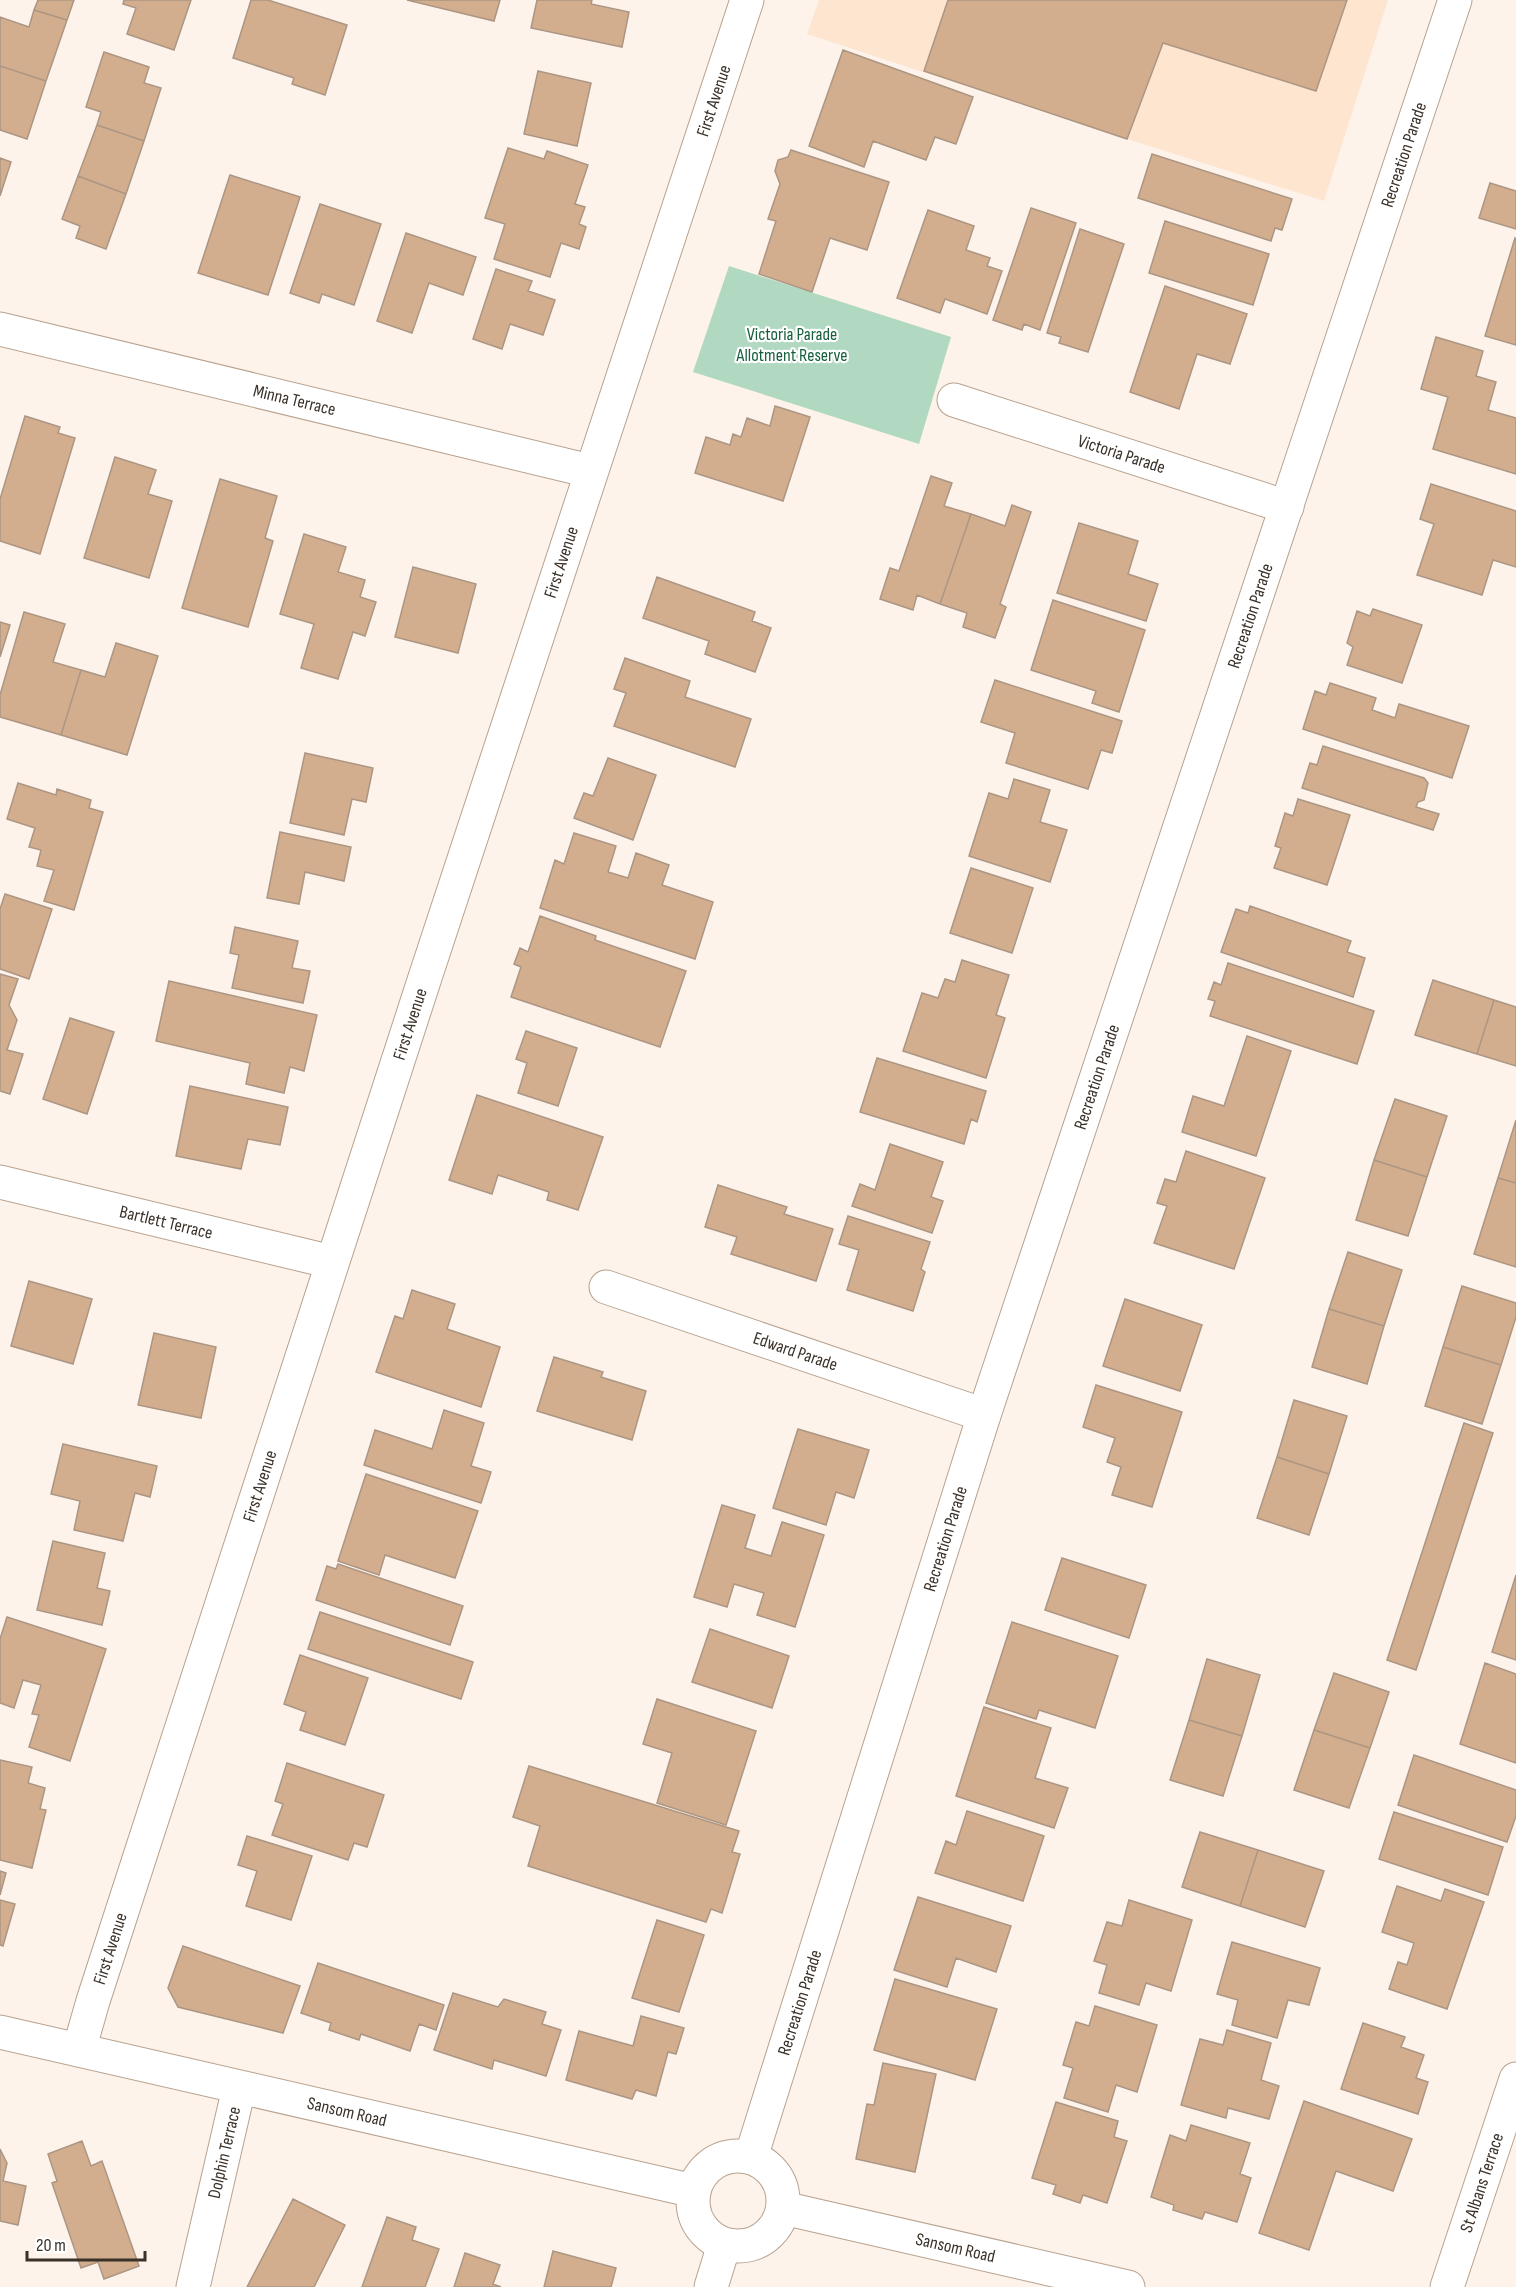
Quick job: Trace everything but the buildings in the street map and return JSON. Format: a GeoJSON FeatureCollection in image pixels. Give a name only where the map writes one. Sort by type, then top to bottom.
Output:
{"type":"FeatureCollection","features":[{"type":"Feature","properties":{"kind":"street","name":"First Avenue"},"geometry":{"type":"LineString","coordinates":[[79,2050],[332,1262],[590,471],[747,0]]}},
{"type":"Feature","properties":{"kind":"street","name":"Recreation Parade"},"geometry":{"type":"LineString","coordinates":[[751,2157],[984,1415],[1455,0]]}},
{"type":"Feature","properties":{"kind":"street","name":"Minna Terrace"},"geometry":{"type":"LineString","coordinates":[[0,330],[590,471]]}},
{"type":"Feature","properties":{"kind":"street","name":"Victoria Parade"},"geometry":{"type":"LineString","coordinates":[[954,400],[1287,507]]}},
{"type":"Feature","properties":{"kind":"street","name":"Bartlett Terrace"},"geometry":{"type":"LineString","coordinates":[[0,1182],[332,1262]]}},
{"type":"Feature","properties":{"kind":"street","name":"Edward Parade"},"geometry":{"type":"LineString","coordinates":[[606,1287],[984,1415]]}},
{"type":"Feature","properties":{"kind":"street","name":"Sansom Road"},"geometry":{"type":"LineString","coordinates":[[0,2032],[693,2191]]}},
{"type":"Feature","properties":{"kind":"street","name":"St Albans Terrace"},"geometry":{"type":"LineString","coordinates":[[1447,2287],[1516,2079]]}},
{"type":"Feature","properties":{"kind":"street","name":"Dolphin Terrace"},"geometry":{"type":"LineString","coordinates":[[193,2287],[238,2088]]}},
{"type":"Feature","properties":{"kind":"street"},"geometry":{"type":"LineString","coordinates":[[732,2156],[751,2157],[766,2164],[777,2176],[783,2192],[783,2208],[778,2223],[769,2235],[756,2244],[740,2247],[724,2245],[712,2239],[696,2218],[693,2191],[702,2174],[715,2162],[732,2156]]}},
{"type":"Feature","properties":{"kind":"street","name":"Sansom Road"},"geometry":{"type":"LineString","coordinates":[[783,2208],[1128,2287]]}},
{"type":"Feature","properties":{"kind":"street"},"geometry":{"type":"LineString","coordinates":[[711,2287],[724,2245]]}},
{"type":"Feature","properties":{"kind":"shaded area"},"geometry":{"type":"Polygon","coordinates":[[[819,0],[1388,0],[1324,201],[807,34],[819,0]]]}},
{"type":"Feature","properties":{"kind":"green space","name":"Victoria Parade Allotment Reserve"},"geometry":{"type":"Polygon","coordinates":[[[729,266],[951,337],[919,444],[693,372],[729,266]]]}}]}
